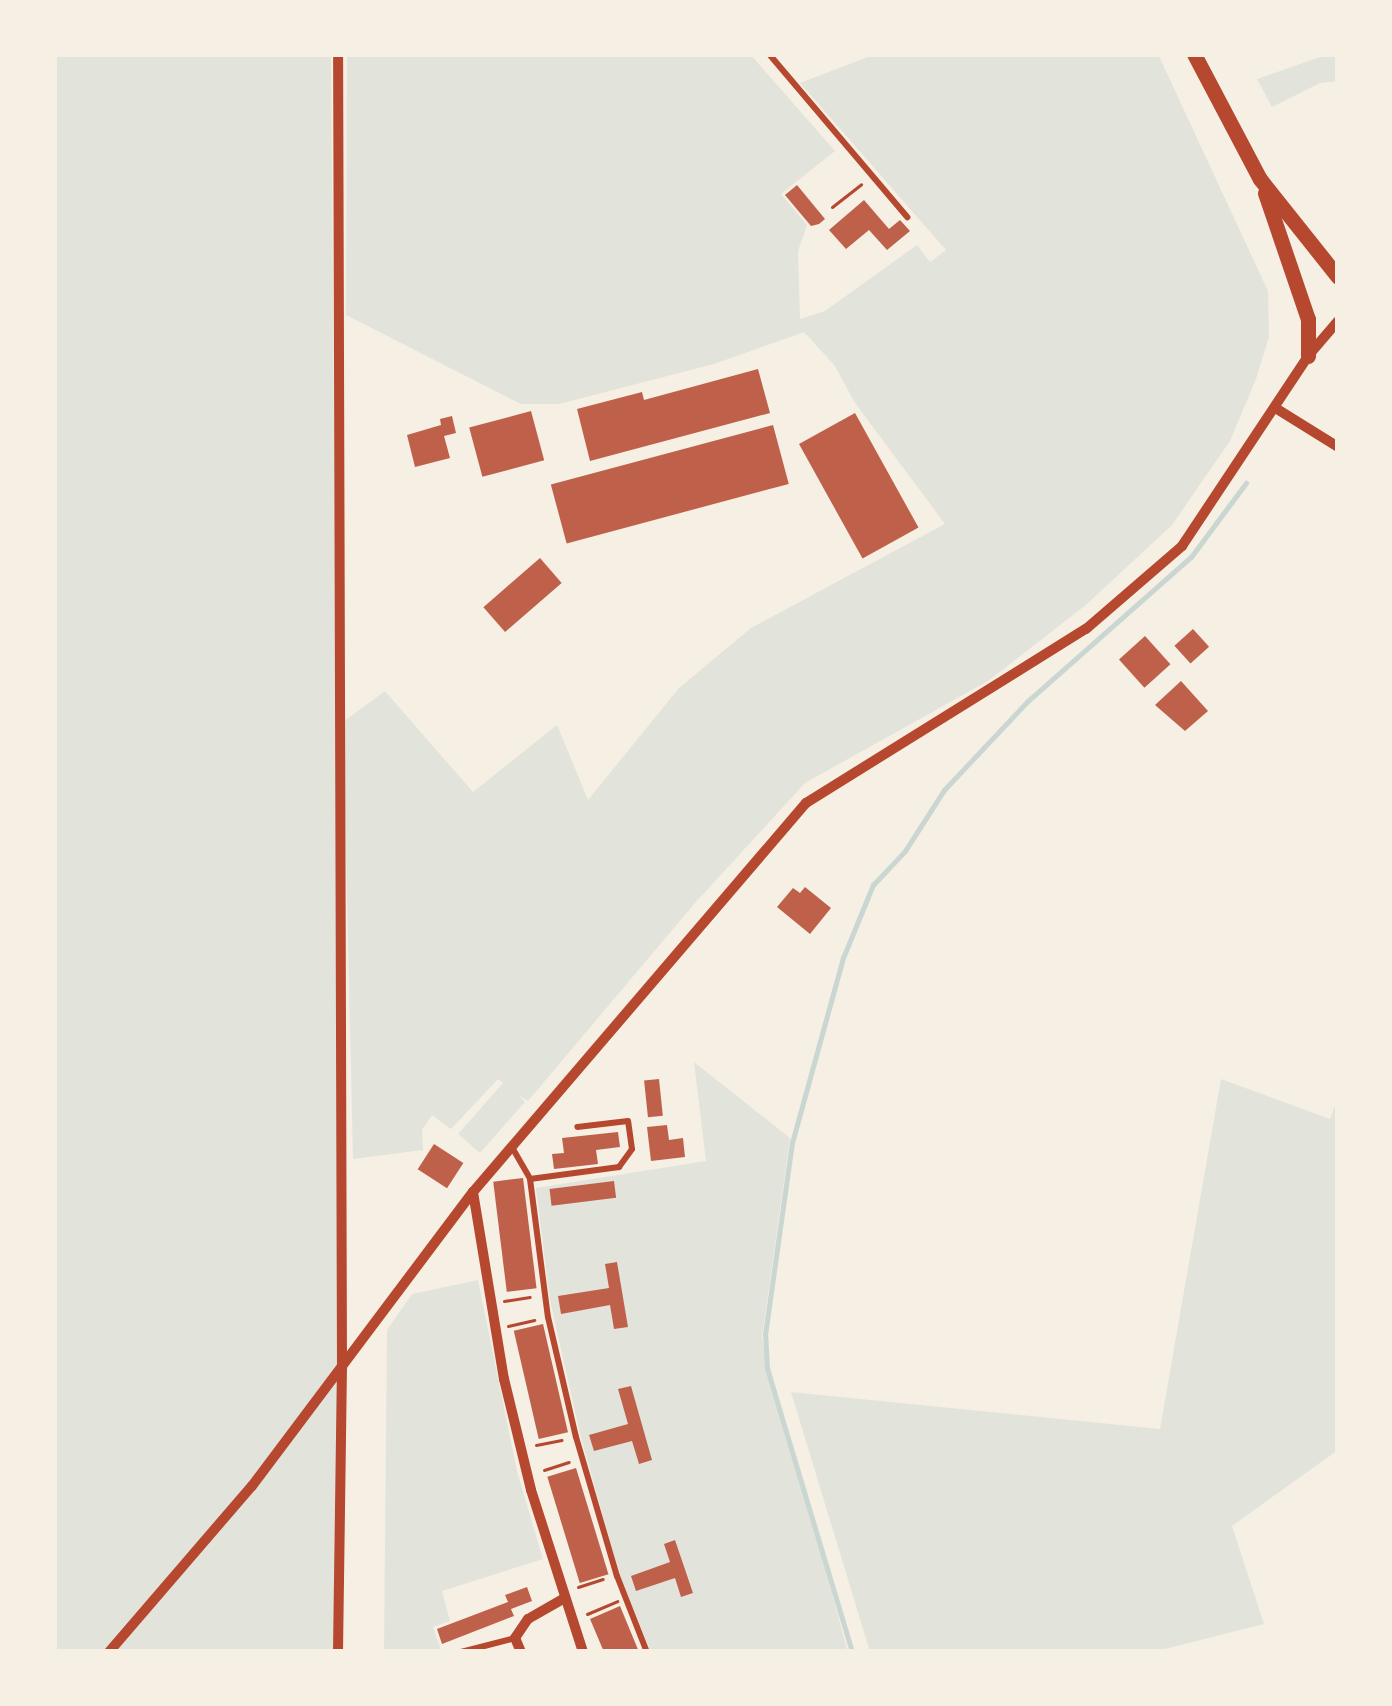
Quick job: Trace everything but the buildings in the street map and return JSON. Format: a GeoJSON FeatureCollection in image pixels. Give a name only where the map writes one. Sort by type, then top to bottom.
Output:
{"type":"FeatureCollection","features":[{"type":"Feature","properties":{"kind":"main road"},"geometry":{"type":"LineString","coordinates":[[1194,54],[1259,179],[1308,319],[1308,356]]}},
{"type":"Feature","properties":{"kind":"main road"},"geometry":{"type":"LineString","coordinates":[[1259,179],[1338,277]]}},
{"type":"Feature","properties":{"kind":"street"},"geometry":{"type":"LineString","coordinates":[[338,54],[343,1367],[338,1652]]}},
{"type":"Feature","properties":{"kind":"street"},"geometry":{"type":"LineString","coordinates":[[109,1652],[253,1486],[473,1192],[806,803],[1086,629],[1181,546],[1277,409],[1308,356],[1338,321]]}},
{"type":"Feature","properties":{"kind":"street"},"geometry":{"type":"LineString","coordinates":[[1277,409],[1338,446]]}},
{"type":"Feature","properties":{"kind":"street"},"geometry":{"type":"LineString","coordinates":[[473,1192],[521,1449],[583,1652]]}},
{"type":"Feature","properties":{"kind":"street"},"geometry":{"type":"LineString","coordinates":[[520,1652],[515,1639],[527,1619],[562,1595]]}},
{"type":"Feature","properties":{"kind":"lane"},"geometry":{"type":"LineString","coordinates":[[769,54],[907,217]]}},
{"type":"Feature","properties":{"kind":"lane"},"geometry":{"type":"LineString","coordinates":[[530,1179],[619,1168],[632,1149],[628,1121],[577,1127]]}},
{"type":"Feature","properties":{"kind":"lane"},"geometry":{"type":"LineString","coordinates":[[511,1148],[524,1162],[530,1179],[548,1317],[575,1437],[616,1576],[647,1652]]}},
{"type":"Feature","properties":{"kind":"lane"},"geometry":{"type":"LineString","coordinates":[[461,1652],[515,1639]]}},
{"type":"Feature","properties":{"kind":"path"},"geometry":{"type":"LineString","coordinates":[[832,207],[872,175]]}},
{"type":"Feature","properties":{"kind":"path"},"geometry":{"type":"LineString","coordinates":[[518,1291],[519,1298]]}},
{"type":"Feature","properties":{"kind":"path"},"geometry":{"type":"LineString","coordinates":[[491,1303],[544,1294]]}},
{"type":"Feature","properties":{"kind":"path"},"geometry":{"type":"LineString","coordinates":[[496,1328],[548,1317]]}},
{"type":"Feature","properties":{"kind":"path"},"geometry":{"type":"LineString","coordinates":[[521,1449],[575,1437]]}},
{"type":"Feature","properties":{"kind":"path"},"geometry":{"type":"LineString","coordinates":[[528,1476],[582,1457]]}},
{"type":"Feature","properties":{"kind":"path"},"geometry":{"type":"LineString","coordinates":[[556,1466],[558,1473]]}},
{"type":"Feature","properties":{"kind":"path"},"geometry":{"type":"LineString","coordinates":[[562,1595],[616,1576]]}},
{"type":"Feature","properties":{"kind":"path"},"geometry":{"type":"LineString","coordinates":[[571,1621],[624,1598]]}},
{"type":"Feature","properties":{"kind":"shaded area"},"geometry":{"type":"Polygon","coordinates":[[[54,54],[331,54],[342,1368],[339,1652],[54,1652],[54,54]]]}},
{"type":"Feature","properties":{"kind":"shaded area"},"geometry":{"type":"Polygon","coordinates":[[[347,54],[750,54],[835,151],[781,194],[807,225],[798,251],[800,319],[825,311],[917,245],[930,262],[946,250],[800,83],[876,54],[1158,54],[1268,291],[1269,337],[1256,379],[1230,441],[1172,525],[1087,604],[988,681],[805,783],[695,903],[528,1101],[518,1095],[525,1102],[480,1153],[458,1134],[503,1083],[498,1079],[451,1129],[432,1115],[422,1130],[423,1150],[353,1159],[343,722],[385,691],[473,792],[557,725],[588,800],[679,688],[751,628],[945,524],[855,403],[835,366],[804,332],[714,364],[559,404],[521,404],[346,315],[347,54]]]}},
{"type":"Feature","properties":{"kind":"shaded area"},"geometry":{"type":"Polygon","coordinates":[[[1338,54],[1338,81],[1320,83],[1272,107],[1257,79],[1338,54]]]}},
{"type":"Feature","properties":{"kind":"shaded area"},"geometry":{"type":"Polygon","coordinates":[[[694,1062],[790,1138],[762,1338],[848,1652],[651,1652],[619,1574],[580,1434],[550,1300],[536,1188],[706,1161],[694,1062]]]}},
{"type":"Feature","properties":{"kind":"shaded area"},"geometry":{"type":"Polygon","coordinates":[[[1221,1079],[1330,1119],[1338,1097],[1338,1450],[1232,1526],[1264,1624],[1153,1652],[870,1652],[791,1392],[1160,1429],[1221,1079]]]}},
{"type":"Feature","properties":{"kind":"shaded area"},"geometry":{"type":"Polygon","coordinates":[[[478,1280],[517,1471],[543,1559],[442,1591],[450,1621],[433,1627],[441,1650],[384,1652],[387,1330],[412,1294],[478,1280]]]}},
{"type":"Feature","properties":{"kind":"waterway"},"geometry":{"type":"LineString","coordinates":[[852,1652],[767,1369],[765,1335],[792,1143],[843,958],[873,885],[905,851],[944,790],[1028,701],[1191,557],[1246,483]]}}]}
